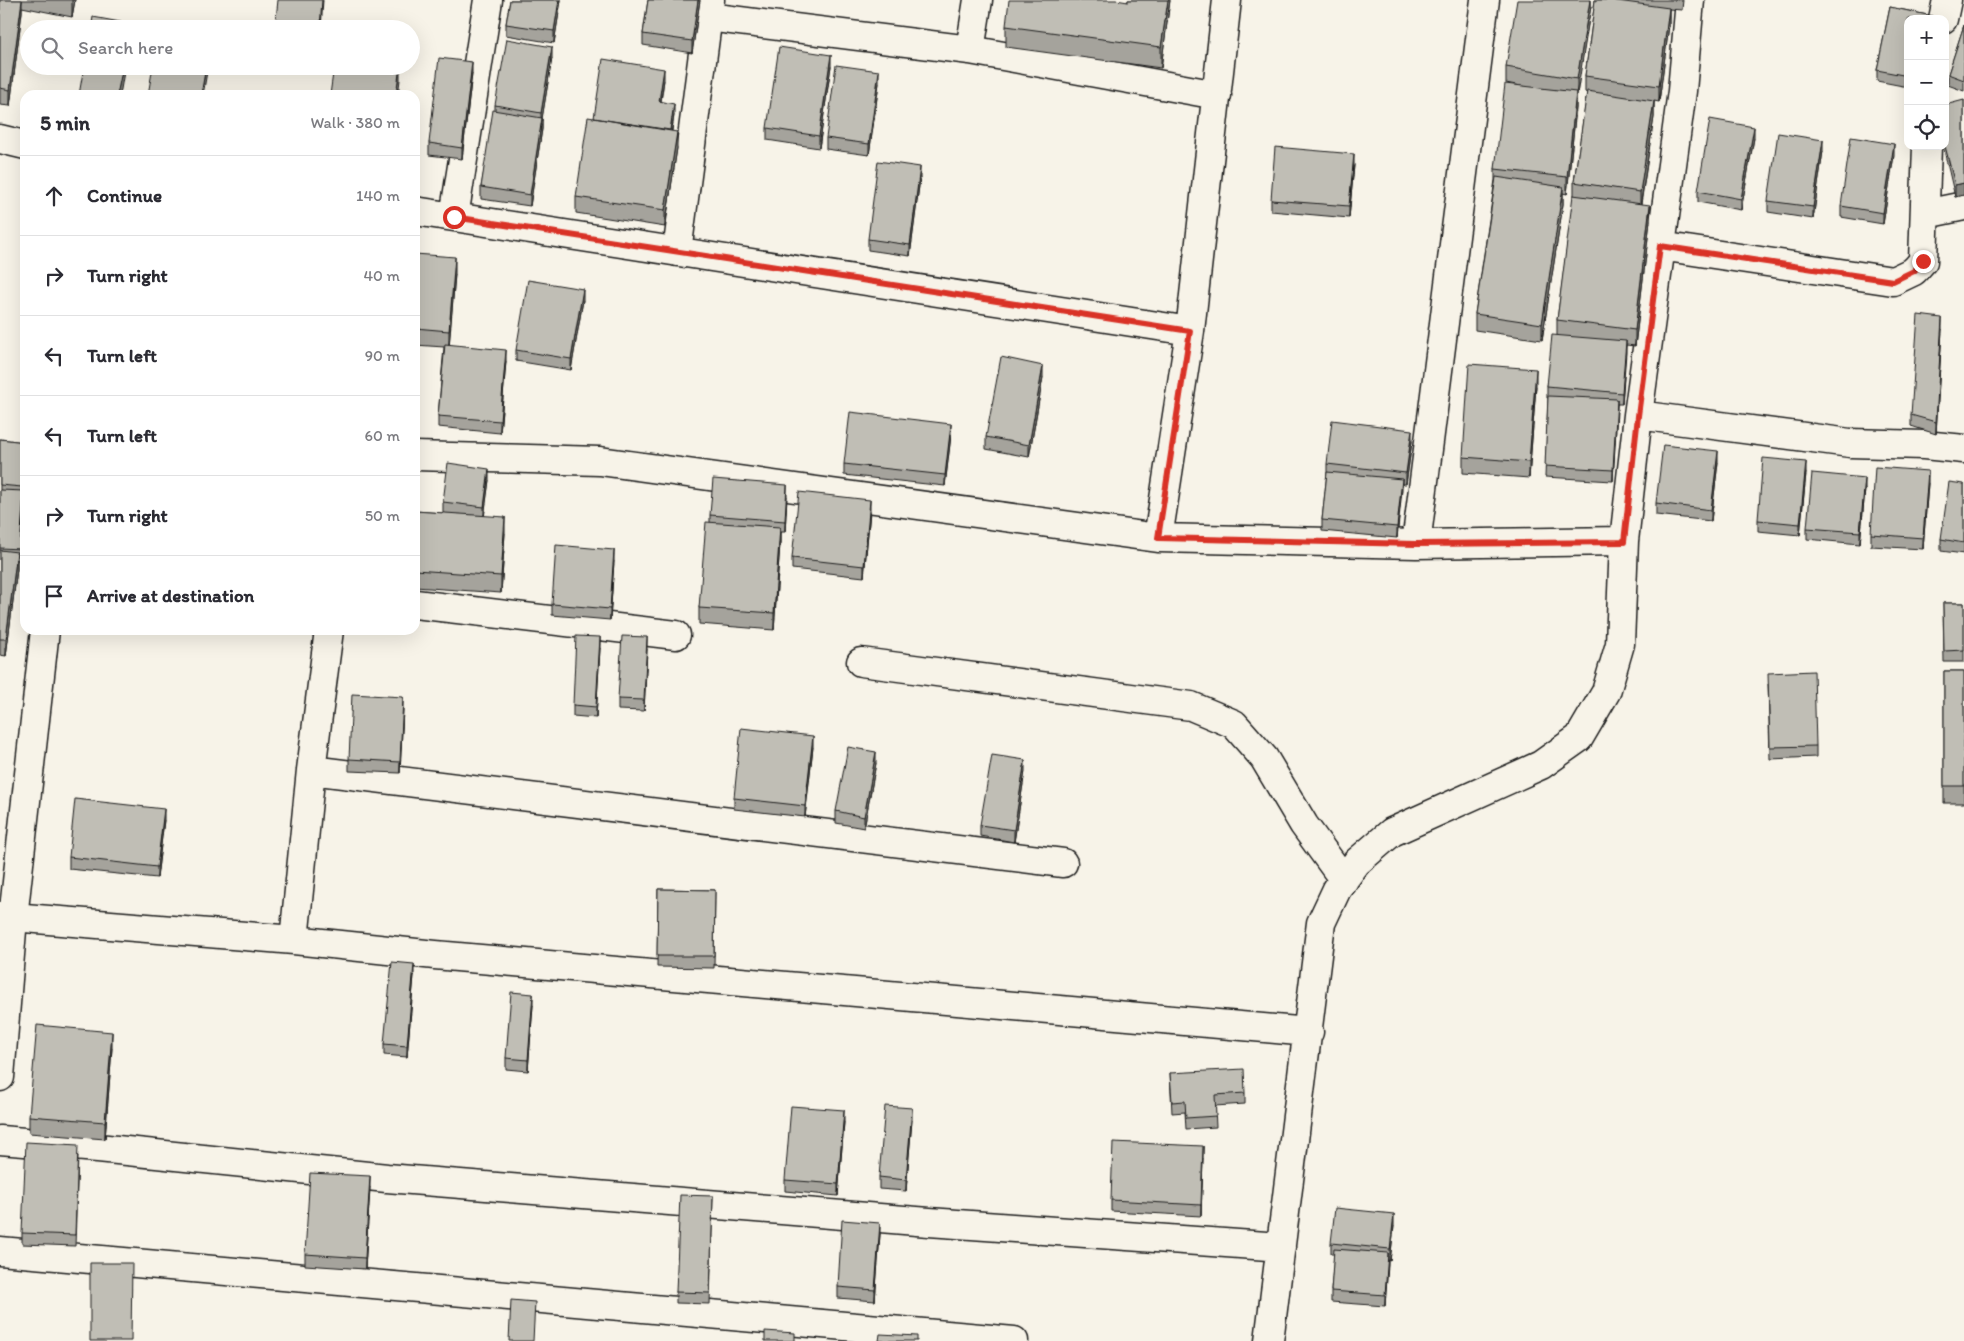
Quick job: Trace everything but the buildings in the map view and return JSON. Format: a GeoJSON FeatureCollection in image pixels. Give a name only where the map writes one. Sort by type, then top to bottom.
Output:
{"type":"FeatureCollection","features":[{"type":"Feature","properties":{"kind":"street"},"geometry":{"type":"LineString","coordinates":[[454,217],[488,0]]}},
{"type":"Feature","properties":{"kind":"street"},"geometry":{"type":"LineString","coordinates":[[970,50],[978,0]]}},
{"type":"Feature","properties":{"kind":"street"},"geometry":{"type":"LineString","coordinates":[[1158,538],[1190,331],[1227,0]]}},
{"type":"Feature","properties":{"kind":"street"},"geometry":{"type":"LineString","coordinates":[[1416,544],[1485,0]]}},
{"type":"Feature","properties":{"kind":"street"},"geometry":{"type":"LineString","coordinates":[[1269,1341],[1322,924],[1337,889],[1357,862],[1392,832],[1542,765],[1579,738],[1606,692],[1620,644],[1624,542],[1638,416],[1682,91],[1690,0]]}},
{"type":"Feature","properties":{"kind":"street"},"geometry":{"type":"LineString","coordinates":[[1944,15],[1946,0]]}},
{"type":"Feature","properties":{"kind":"street"},"geometry":{"type":"LineString","coordinates":[[677,252],[709,8],[970,50],[1217,94]]}},
{"type":"Feature","properties":{"kind":"street"},"geometry":{"type":"LineString","coordinates":[[0,140],[20,144]]}},
{"type":"Feature","properties":{"kind":"street"},"geometry":{"type":"LineString","coordinates":[[1660,246],[1893,281],[1914,271],[1923,261],[1926,150]]}},
{"type":"Feature","properties":{"kind":"street"},"geometry":{"type":"LineString","coordinates":[[1925,214],[1964,206]]}},
{"type":"Feature","properties":{"kind":"street"},"geometry":{"type":"LineString","coordinates":[[420,212],[1190,331]]}},
{"type":"Feature","properties":{"kind":"street"},"geometry":{"type":"LineString","coordinates":[[1638,416],[1850,443],[1924,445],[1964,449]]}},
{"type":"Feature","properties":{"kind":"street"},"geometry":{"type":"LineString","coordinates":[[420,456],[600,461],[1158,538],[1416,544],[1624,542]]}},
{"type":"Feature","properties":{"kind":"street"},"geometry":{"type":"LineString","coordinates":[[420,605],[676,635]]}},
{"type":"Feature","properties":{"kind":"street"},"geometry":{"type":"LineString","coordinates":[[0,1077],[7,917],[44,635]]}},
{"type":"Feature","properties":{"kind":"street"},"geometry":{"type":"LineString","coordinates":[[294,940],[311,770],[327,635]]}},
{"type":"Feature","properties":{"kind":"street"},"geometry":{"type":"LineString","coordinates":[[861,662],[1191,706],[1234,724],[1264,758],[1304,825],[1344,880]]}},
{"type":"Feature","properties":{"kind":"street"},"geometry":{"type":"LineString","coordinates":[[311,770],[1063,863]]}},
{"type":"Feature","properties":{"kind":"street"},"geometry":{"type":"LineString","coordinates":[[7,917],[294,940],[435,955],[1308,1032]]}},
{"type":"Feature","properties":{"kind":"street"},"geometry":{"type":"LineString","coordinates":[[0,1140],[98,1148],[388,1178],[929,1222],[1281,1246]]}},
{"type":"Feature","properties":{"kind":"street"},"geometry":{"type":"LineString","coordinates":[[0,1251],[1014,1341]]}},
{"type":"Feature","properties":{"kind":"route"},"geometry":{"type":"LineString","coordinates":[[454,217],[1190,331],[1158,538],[1416,544],[1624,542],[1660,246],[1893,281],[1914,271],[1923,261]]}}]}
